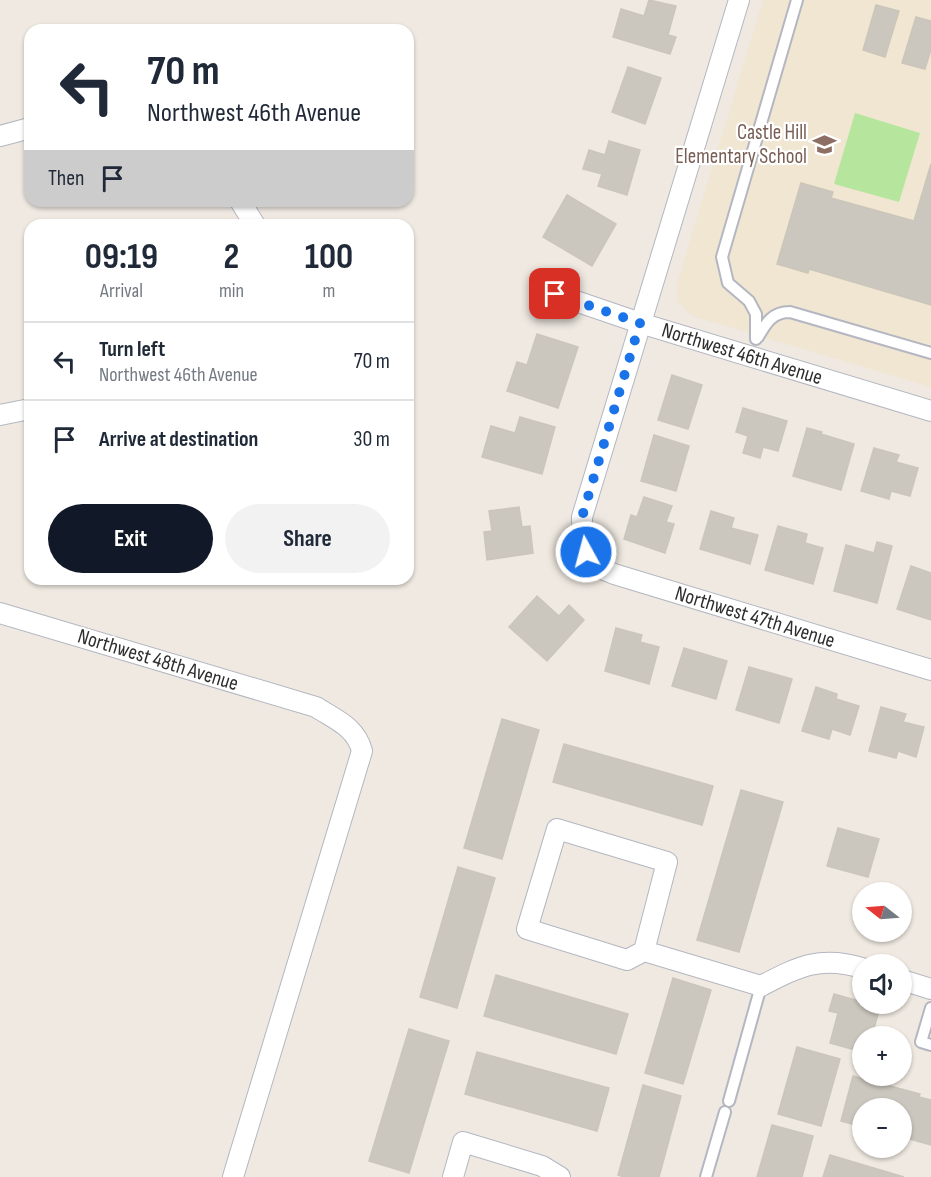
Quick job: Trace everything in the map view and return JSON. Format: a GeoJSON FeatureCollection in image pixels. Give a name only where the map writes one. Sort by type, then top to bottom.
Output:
{"type":"FeatureCollection","features":[{"type":"Feature","properties":{"kind":"street"},"geometry":{"type":"LineString","coordinates":[[640,323],[739,0]]}},
{"type":"Feature","properties":{"kind":"street"},"geometry":{"type":"LineString","coordinates":[[0,136],[24,130]]}},
{"type":"Feature","properties":{"kind":"street","name":"Northwest 46th Avenue"},"geometry":{"type":"LineString","coordinates":[[555,294],[640,323],[754,348],[931,411]]}},
{"type":"Feature","properties":{"kind":"street","name":"Northwest 47th Avenue"},"geometry":{"type":"LineString","coordinates":[[640,323],[582,517],[582,535],[586,552],[595,565],[614,573],[931,670]]}},
{"type":"Feature","properties":{"kind":"street"},"geometry":{"type":"LineString","coordinates":[[0,415],[24,410]]}},
{"type":"Feature","properties":{"kind":"street","name":"Northwest 48th Avenue"},"geometry":{"type":"LineString","coordinates":[[0,613],[316,707],[348,727],[359,738],[362,751],[233,1177]]}},
{"type":"Feature","properties":{"kind":"street"},"geometry":{"type":"LineString","coordinates":[[644,951],[667,862],[557,829],[526,929],[627,960],[644,951],[761,986],[807,965],[842,962],[852,965]]}},
{"type":"Feature","properties":{"kind":"street"},"geometry":{"type":"LineString","coordinates":[[912,983],[931,989]]}},
{"type":"Feature","properties":{"kind":"street"},"geometry":{"type":"LineString","coordinates":[[453,1177],[463,1142],[542,1166],[560,1177]]}},
{"type":"Feature","properties":{"kind":"lane"},"geometry":{"type":"LineString","coordinates":[[754,348],[756,314],[749,301],[728,284],[722,257],[797,0]]}},
{"type":"Feature","properties":{"kind":"lane"},"geometry":{"type":"LineString","coordinates":[[754,348],[774,315],[790,312],[931,353]]}},
{"type":"Feature","properties":{"kind":"lane"},"geometry":{"type":"LineString","coordinates":[[729,1101],[761,986]]}},
{"type":"Feature","properties":{"kind":"lane"},"geometry":{"type":"LineString","coordinates":[[931,1008],[921,1042],[931,1045]]}},
{"type":"Feature","properties":{"kind":"lane"},"geometry":{"type":"LineString","coordinates":[[706,1177],[725,1112]]}},
{"type":"Feature","properties":{"kind":"shaded area","name":"Castle Hill Elementary School"},"geometry":{"type":"Polygon","coordinates":[[[763,0],[931,0],[931,387],[692,316],[678,302],[676,287],[763,0]]]}},
{"type":"Feature","properties":{"kind":"green space"},"geometry":{"type":"Polygon","coordinates":[[[855,113],[920,133],[899,202],[834,184],[855,113]]]}},
{"type":"Feature","properties":{"kind":"building"},"geometry":{"type":"Polygon","coordinates":[[[649,0],[676,6],[668,35],[676,37],[670,54],[613,37],[621,9],[644,16],[649,0]]]}},
{"type":"Feature","properties":{"kind":"building"},"geometry":{"type":"Polygon","coordinates":[[[876,5],[899,11],[885,57],[863,50],[876,5]]]}},
{"type":"Feature","properties":{"kind":"building"},"geometry":{"type":"Polygon","coordinates":[[[916,17],[931,21],[931,49],[925,69],[902,63],[916,17]]]}},
{"type":"Feature","properties":{"kind":"building"},"geometry":{"type":"Polygon","coordinates":[[[628,67],[661,78],[645,124],[612,112],[628,67]]]}},
{"type":"Feature","properties":{"kind":"building"},"geometry":{"type":"Polygon","coordinates":[[[609,141],[640,150],[627,195],[598,186],[602,174],[583,169],[589,150],[605,155],[609,141]]]}},
{"type":"Feature","properties":{"kind":"building"},"geometry":{"type":"Polygon","coordinates":[[[931,164],[931,305],[809,269],[808,273],[777,264],[801,183],[833,192],[831,198],[914,221],[931,164]]]}},
{"type":"Feature","properties":{"kind":"building"},"geometry":{"type":"Polygon","coordinates":[[[567,195],[616,224],[592,266],[543,237],[567,195]]]}},
{"type":"Feature","properties":{"kind":"building"},"geometry":{"type":"Polygon","coordinates":[[[537,334],[578,347],[558,408],[507,391],[517,362],[527,365],[537,334]]]}},
{"type":"Feature","properties":{"kind":"building"},"geometry":{"type":"Polygon","coordinates":[[[672,375],[702,385],[688,429],[658,420],[672,375]]]}},
{"type":"Feature","properties":{"kind":"building"},"geometry":{"type":"Polygon","coordinates":[[[743,408],[787,421],[778,451],[763,447],[760,458],[743,453],[748,436],[736,432],[743,408]]]}},
{"type":"Feature","properties":{"kind":"building"},"geometry":{"type":"Polygon","coordinates":[[[520,417],[555,427],[542,474],[482,457],[491,426],[515,433],[520,417]]]}},
{"type":"Feature","properties":{"kind":"building"},"geometry":{"type":"Polygon","coordinates":[[[807,428],[854,444],[841,490],[793,476],[807,428]]]}},
{"type":"Feature","properties":{"kind":"building"},"geometry":{"type":"Polygon","coordinates":[[[654,435],[689,446],[676,491],[641,481],[654,435]]]}},
{"type":"Feature","properties":{"kind":"building"},"geometry":{"type":"Polygon","coordinates":[[[874,448],[899,455],[896,462],[918,468],[910,496],[891,491],[889,499],[861,491],[874,448]]]}},
{"type":"Feature","properties":{"kind":"building"},"geometry":{"type":"Polygon","coordinates":[[[644,497],[672,506],[666,522],[674,524],[665,553],[624,539],[631,515],[637,517],[644,497]]]}},
{"type":"Feature","properties":{"kind":"building"},"geometry":{"type":"Polygon","coordinates":[[[519,507],[522,527],[530,526],[533,553],[487,560],[484,532],[492,531],[489,511],[519,507]]]}},
{"type":"Feature","properties":{"kind":"building"},"geometry":{"type":"Polygon","coordinates":[[[711,511],[734,518],[731,528],[758,535],[750,564],[700,549],[711,511]]]}},
{"type":"Feature","properties":{"kind":"building"},"geometry":{"type":"Polygon","coordinates":[[[778,526],[807,534],[805,543],[823,548],[813,584],[765,570],[778,526]]]}},
{"type":"Feature","properties":{"kind":"building"},"geometry":{"type":"Polygon","coordinates":[[[877,542],[892,546],[877,603],[834,591],[846,545],[874,553],[877,542]]]}},
{"type":"Feature","properties":{"kind":"building"},"geometry":{"type":"Polygon","coordinates":[[[911,566],[931,573],[931,620],[897,609],[911,566]]]}},
{"type":"Feature","properties":{"kind":"building"},"geometry":{"type":"Polygon","coordinates":[[[537,596],[559,616],[569,605],[584,620],[547,661],[509,627],[537,596]]]}},
{"type":"Feature","properties":{"kind":"building"},"geometry":{"type":"Polygon","coordinates":[[[616,628],[642,635],[640,642],[659,647],[649,684],[605,671],[616,628]]]}},
{"type":"Feature","properties":{"kind":"building"},"geometry":{"type":"Polygon","coordinates":[[[684,648],[727,661],[716,699],[672,686],[684,648]]]}},
{"type":"Feature","properties":{"kind":"building"},"geometry":{"type":"Polygon","coordinates":[[[749,667],[792,679],[779,723],[736,710],[749,667]]]}},
{"type":"Feature","properties":{"kind":"building"},"geometry":{"type":"Polygon","coordinates":[[[816,687],[837,694],[836,699],[859,706],[850,735],[832,729],[829,739],[802,731],[816,687]]]}},
{"type":"Feature","properties":{"kind":"building"},"geometry":{"type":"Polygon","coordinates":[[[881,707],[906,714],[903,722],[924,727],[916,757],[898,751],[896,758],[869,751],[881,707]]]}},
{"type":"Feature","properties":{"kind":"building"},"geometry":{"type":"Polygon","coordinates":[[[502,719],[539,730],[502,859],[464,848],[502,719]]]}},
{"type":"Feature","properties":{"kind":"building"},"geometry":{"type":"Polygon","coordinates":[[[564,744],[713,786],[702,825],[553,782],[564,744]]]}},
{"type":"Feature","properties":{"kind":"building"},"geometry":{"type":"Polygon","coordinates":[[[741,790],[783,802],[739,952],[697,940],[741,790]]]}},
{"type":"Feature","properties":{"kind":"building"},"geometry":{"type":"Polygon","coordinates":[[[838,828],[879,839],[868,877],[827,866],[838,828]]]}},
{"type":"Feature","properties":{"kind":"building"},"geometry":{"type":"Polygon","coordinates":[[[458,867],[495,878],[457,1008],[420,997],[458,867]]]}},
{"type":"Feature","properties":{"kind":"building"},"geometry":{"type":"Polygon","coordinates":[[[496,975],[628,1014],[616,1054],[484,1016],[496,975]]]}},
{"type":"Feature","properties":{"kind":"building"},"geometry":{"type":"Polygon","coordinates":[[[673,978],[711,990],[683,1084],[645,1073],[673,978]]]}},
{"type":"Feature","properties":{"kind":"building"},"geometry":{"type":"Polygon","coordinates":[[[834,994],[852,999],[852,1014],[878,1014],[875,1026],[852,1026],[852,1049],[830,1043],[838,1013],[829,1011],[834,994]]]}},
{"type":"Feature","properties":{"kind":"building"},"geometry":{"type":"Polygon","coordinates":[[[409,1029],[449,1041],[409,1173],[369,1161],[409,1029]]]}},
{"type":"Feature","properties":{"kind":"building"},"geometry":{"type":"Polygon","coordinates":[[[797,1047],[840,1059],[821,1126],[778,1114],[797,1047]]]}},
{"type":"Feature","properties":{"kind":"building"},"geometry":{"type":"Polygon","coordinates":[[[477,1052],[609,1088],[597,1131],[465,1094],[477,1052]]]}},
{"type":"Feature","properties":{"kind":"building"},"geometry":{"type":"Polygon","coordinates":[[[852,1080],[852,1086],[890,1086],[920,1094],[919,1097],[931,1100],[931,1145],[912,1140],[912,1098],[852,1098],[852,1124],[841,1121],[852,1080]]]}},
{"type":"Feature","properties":{"kind":"building"},"geometry":{"type":"Polygon","coordinates":[[[643,1085],[681,1096],[659,1177],[624,1177],[618,1175],[643,1085]]]}},
{"type":"Feature","properties":{"kind":"building"},"geometry":{"type":"Polygon","coordinates":[[[772,1125],[813,1136],[802,1177],[757,1177],[772,1125]]]}},
{"type":"Feature","properties":{"kind":"building"},"geometry":{"type":"Polygon","coordinates":[[[830,1155],[904,1177],[823,1177],[830,1155]]]}},
{"type":"Feature","properties":{"kind":"place","name":"Castle Hill Elementary School"},"geometry":{"type":"Point","coordinates":[825,144]}},
{"type":"Feature","properties":{"kind":"route"},"geometry":{"type":"LineString","coordinates":[[555,294],[640,323],[582,517],[582,535],[586,552]]}}]}
